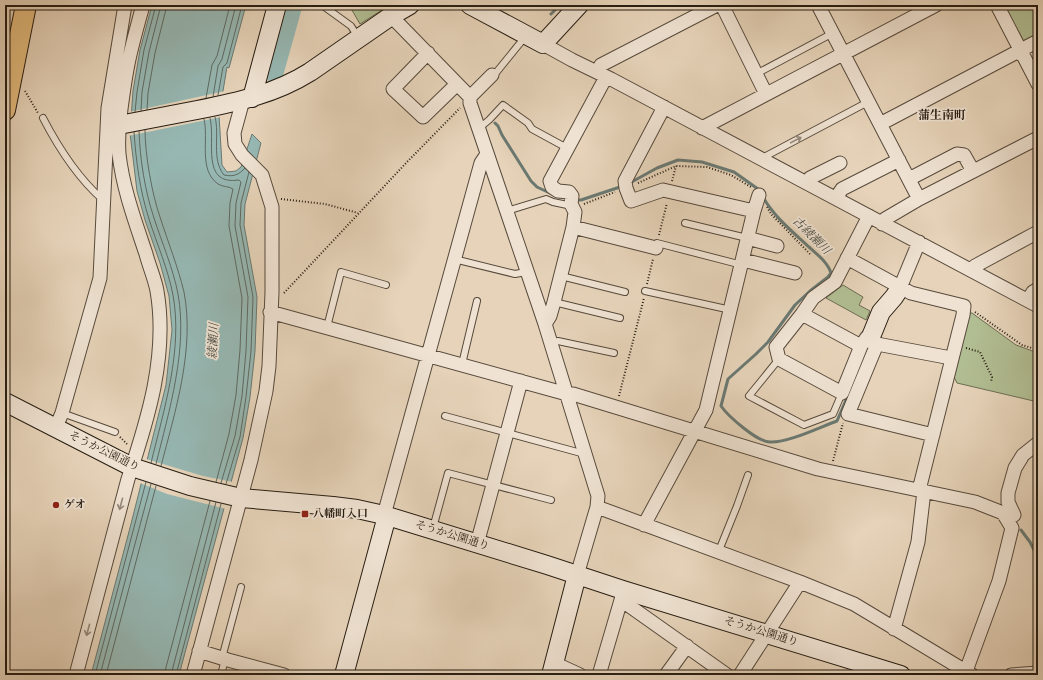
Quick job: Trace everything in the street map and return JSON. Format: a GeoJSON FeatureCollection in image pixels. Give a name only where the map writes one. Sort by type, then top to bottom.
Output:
{"type":"FeatureCollection","features":[{"type":"Feature","properties":{"kind":"main road"},"geometry":{"type":"LineString","coordinates":[[5,110],[26,5]]}},
{"type":"Feature","properties":{"kind":"street"},"geometry":{"type":"LineString","coordinates":[[59,420],[100,278],[108,108],[124,5]]}},
{"type":"Feature","properties":{"kind":"street"},"geometry":{"type":"LineString","coordinates":[[76,675],[106,560],[137,469],[137,454],[151,400],[156,371],[159,338],[157,291],[129,206],[119,154],[124,124],[128,62],[143,5]]}},
{"type":"Feature","properties":{"kind":"street"},"geometry":{"type":"LineString","coordinates":[[193,675],[266,391],[269,366],[272,207],[262,175],[242,155],[235,144],[234,133],[277,5]]}},
{"type":"Feature","properties":{"kind":"street"},"geometry":{"type":"LineString","coordinates":[[124,124],[244,100],[270,92],[296,80],[391,16],[410,5]]}},
{"type":"Feature","properties":{"kind":"street"},"geometry":{"type":"LineString","coordinates":[[470,5],[543,44],[603,71],[702,128],[869,216],[886,220],[919,242],[1033,303],[1033,292],[1038,289]]}},
{"type":"Feature","properties":{"kind":"street"},"geometry":{"type":"LineString","coordinates":[[543,44],[579,5]]}},
{"type":"Feature","properties":{"kind":"street"},"geometry":{"type":"LineString","coordinates":[[545,324],[550,316],[561,276],[573,227],[575,212],[569,192],[558,191],[552,187],[550,181],[603,71],[717,5]]}},
{"type":"Feature","properties":{"kind":"street"},"geometry":{"type":"LineString","coordinates":[[722,5],[766,94]]}},
{"type":"Feature","properties":{"kind":"street"},"geometry":{"type":"LineString","coordinates":[[818,5],[919,199]]}},
{"type":"Feature","properties":{"kind":"street"},"geometry":{"type":"LineString","coordinates":[[702,128],[936,5]]}},
{"type":"Feature","properties":{"kind":"street"},"geometry":{"type":"LineString","coordinates":[[997,5],[1038,84]]}},
{"type":"Feature","properties":{"kind":"street"},"geometry":{"type":"LineString","coordinates":[[391,16],[428,53],[470,100],[478,129],[545,324],[598,496],[597,507],[552,669],[580,675]]}},
{"type":"Feature","properties":{"kind":"street"},"geometry":{"type":"LineString","coordinates":[[880,124],[1038,41]]}},
{"type":"Feature","properties":{"kind":"street"},"geometry":{"type":"LineString","coordinates":[[428,53],[392,88],[423,117],[457,84]]}},
{"type":"Feature","properties":{"kind":"street"},"geometry":{"type":"LineString","coordinates":[[470,100],[492,75]]}},
{"type":"Feature","properties":{"kind":"street"},"geometry":{"type":"LineString","coordinates":[[664,107],[621,179],[631,201],[663,190],[754,211]]}},
{"type":"Feature","properties":{"kind":"street"},"geometry":{"type":"LineString","coordinates":[[886,220],[919,199],[1038,138]]}},
{"type":"Feature","properties":{"kind":"street"},"geometry":{"type":"LineString","coordinates":[[344,675],[454,259],[481,163],[487,154]]}},
{"type":"Feature","properties":{"kind":"street"},"geometry":{"type":"LineString","coordinates":[[909,179],[957,154],[964,155],[973,171]]}},
{"type":"Feature","properties":{"kind":"street"},"geometry":{"type":"LineString","coordinates":[[836,198],[842,190],[899,160]]}},
{"type":"Feature","properties":{"kind":"street"},"geometry":{"type":"LineString","coordinates":[[808,183],[810,178],[840,163]]}},
{"type":"Feature","properties":{"kind":"street"},"geometry":{"type":"LineString","coordinates":[[644,525],[706,410],[747,238],[759,195]]}},
{"type":"Feature","properties":{"kind":"street"},"geometry":{"type":"LineString","coordinates":[[869,216],[835,282],[813,298],[776,347],[779,359],[842,393],[869,343]]}},
{"type":"Feature","properties":{"kind":"street"},"geometry":{"type":"LineString","coordinates":[[573,227],[656,245]]}},
{"type":"Feature","properties":{"kind":"street"},"geometry":{"type":"LineString","coordinates":[[972,270],[975,266],[1038,232]]}},
{"type":"Feature","properties":{"kind":"street"},"geometry":{"type":"LineString","coordinates":[[747,238],[777,246]]}},
{"type":"Feature","properties":{"kind":"street"},"geometry":{"type":"LineString","coordinates":[[919,242],[900,288],[881,312],[869,343],[848,414],[933,435]]}},
{"type":"Feature","properties":{"kind":"street"},"geometry":{"type":"LineString","coordinates":[[847,258],[911,293],[963,310],[933,435],[922,491],[918,542],[894,629]]}},
{"type":"Feature","properties":{"kind":"street"},"geometry":{"type":"LineString","coordinates":[[742,262],[795,273]]}},
{"type":"Feature","properties":{"kind":"street"},"geometry":{"type":"LineString","coordinates":[[270,310],[567,395],[574,394],[793,463],[976,502],[1003,513],[1012,528],[999,581],[969,673],[854,604],[800,582],[718,553],[597,507]]}},
{"type":"Feature","properties":{"kind":"street"},"geometry":{"type":"LineString","coordinates":[[802,314],[869,343],[953,352]]}},
{"type":"Feature","properties":{"kind":"street"},"geometry":{"type":"LineString","coordinates":[[476,544],[521,381]]}},
{"type":"Feature","properties":{"kind":"street","name":"そうか公園通り"},"geometry":{"type":"LineString","coordinates":[[5,402],[59,420],[137,469],[190,486],[238,497],[357,509],[385,516],[577,575],[622,595],[767,634],[902,675]]}},
{"type":"Feature","properties":{"kind":"street"},"geometry":{"type":"LineString","coordinates":[[1007,519],[1014,514],[1008,502],[1008,493],[1015,468],[1023,455],[1038,444]]}},
{"type":"Feature","properties":{"kind":"street"},"geometry":{"type":"LineString","coordinates":[[740,675],[800,582]]}},
{"type":"Feature","properties":{"kind":"street"},"geometry":{"type":"LineString","coordinates":[[599,675],[622,595],[727,675]]}},
{"type":"Feature","properties":{"kind":"street"},"geometry":{"type":"LineString","coordinates":[[666,675],[687,646]]}},
{"type":"Feature","properties":{"kind":"street"},"geometry":{"type":"LineString","coordinates":[[199,651],[284,675]]}},
{"type":"Feature","properties":{"kind":"street"},"geometry":{"type":"LineString","coordinates":[[1011,675],[1038,673]]}},
{"type":"Feature","properties":{"kind":"lane"},"geometry":{"type":"LineString","coordinates":[[322,5],[351,26],[359,38]]}},
{"type":"Feature","properties":{"kind":"lane"},"geometry":{"type":"LineString","coordinates":[[756,74],[833,33]]}},
{"type":"Feature","properties":{"kind":"lane"},"geometry":{"type":"LineString","coordinates":[[492,75],[495,74],[527,35]]}},
{"type":"Feature","properties":{"kind":"lane"},"geometry":{"type":"LineString","coordinates":[[763,160],[766,156],[868,102]]}},
{"type":"Feature","properties":{"kind":"lane"},"geometry":{"type":"LineString","coordinates":[[478,129],[503,105],[528,123],[532,129],[567,148]]}},
{"type":"Feature","properties":{"kind":"lane"},"geometry":{"type":"LineString","coordinates":[[43,118],[73,166],[95,193],[103,200]]}},
{"type":"Feature","properties":{"kind":"lane"},"geometry":{"type":"LineString","coordinates":[[506,211],[546,199],[572,202]]}},
{"type":"Feature","properties":{"kind":"lane"},"geometry":{"type":"LineString","coordinates":[[685,223],[747,238]]}},
{"type":"Feature","properties":{"kind":"lane"},"geometry":{"type":"LineString","coordinates":[[656,245],[742,262]]}},
{"type":"Feature","properties":{"kind":"lane"},"geometry":{"type":"LineString","coordinates":[[454,259],[515,274],[526,272]]}},
{"type":"Feature","properties":{"kind":"lane"},"geometry":{"type":"LineString","coordinates":[[327,327],[340,272],[386,285]]}},
{"type":"Feature","properties":{"kind":"lane"},"geometry":{"type":"LineString","coordinates":[[561,276],[625,292]]}},
{"type":"Feature","properties":{"kind":"lane"},"geometry":{"type":"LineString","coordinates":[[645,291],[731,310]]}},
{"type":"Feature","properties":{"kind":"lane"},"geometry":{"type":"LineString","coordinates":[[462,364],[477,301]]}},
{"type":"Feature","properties":{"kind":"lane"},"geometry":{"type":"LineString","coordinates":[[554,302],[620,318]]}},
{"type":"Feature","properties":{"kind":"lane"},"geometry":{"type":"LineString","coordinates":[[550,342],[558,341],[614,353]]}},
{"type":"Feature","properties":{"kind":"lane"},"geometry":{"type":"LineString","coordinates":[[779,359],[749,396],[804,425],[833,414],[842,393]]}},
{"type":"Feature","properties":{"kind":"lane"},"geometry":{"type":"LineString","coordinates":[[445,416],[506,434],[581,453],[584,452]]}},
{"type":"Feature","properties":{"kind":"lane"},"geometry":{"type":"LineString","coordinates":[[59,420],[115,432]]}},
{"type":"Feature","properties":{"kind":"lane"},"geometry":{"type":"LineString","coordinates":[[432,530],[448,473],[551,500]]}},
{"type":"Feature","properties":{"kind":"lane"},"geometry":{"type":"LineString","coordinates":[[718,553],[748,475]]}},
{"type":"Feature","properties":{"kind":"lane"},"geometry":{"type":"LineString","coordinates":[[221,675],[241,587]]}},
{"type":"Feature","properties":{"kind":"path"},"geometry":{"type":"LineString","coordinates":[[25,91],[40,117],[43,118]]}},
{"type":"Feature","properties":{"kind":"path"},"geometry":{"type":"LineString","coordinates":[[270,310],[358,213],[470,100]]}},
{"type":"Feature","properties":{"kind":"path"},"geometry":{"type":"LineString","coordinates":[[269,199],[325,204],[358,213]]}},
{"type":"Feature","properties":{"kind":"path"},"geometry":{"type":"LineString","coordinates":[[963,310],[971,309],[1022,345],[1038,350]]}},
{"type":"Feature","properties":{"kind":"path"},"geometry":{"type":"LineString","coordinates":[[953,352],[980,352],[992,377],[991,382]]}},
{"type":"Feature","properties":{"kind":"path"},"geometry":{"type":"LineString","coordinates":[[830,472],[843,423],[850,414]]}},
{"type":"Feature","properties":{"kind":"path"},"geometry":{"type":"LineString","coordinates":[[115,432],[129,446]]}},
{"type":"Feature","properties":{"kind":"green space"},"geometry":{"type":"Polygon","coordinates":[[[349,5],[390,5],[360,24],[349,5]]]}},
{"type":"Feature","properties":{"kind":"green space"},"geometry":{"type":"Polygon","coordinates":[[[1003,5],[1038,5],[1038,37],[1022,45],[1003,5]]]}},
{"type":"Feature","properties":{"kind":"green space"},"geometry":{"type":"Polygon","coordinates":[[[843,285],[863,297],[859,305],[870,311],[866,320],[826,298],[843,285]]]}},
{"type":"Feature","properties":{"kind":"green space"},"geometry":{"type":"Polygon","coordinates":[[[970,313],[1016,345],[1038,353],[1038,402],[957,383],[954,377],[970,313]]]}},
{"type":"Feature","properties":{"kind":"water","name":"綾瀬川"},"geometry":{"type":"Polygon","coordinates":[[[152,5],[246,5],[229,68],[227,67],[219,115],[222,165],[227,172],[236,171],[241,167],[252,134],[261,143],[245,204],[244,225],[257,297],[255,351],[250,397],[243,438],[179,675],[91,675],[166,385],[172,330],[169,296],[137,191],[130,133],[133,91],[140,50],[152,5]]]}},
{"type":"Feature","properties":{"kind":"pier"},"geometry":{"type":"Polygon","coordinates":[[[225,91],[221,117],[128,136],[129,112],[225,91]]]}},
{"type":"Feature","properties":{"kind":"pier"},"geometry":{"type":"Polygon","coordinates":[[[146,459],[203,476],[233,482],[226,509],[167,494],[140,483],[146,459]]]}},
{"type":"Feature","properties":{"kind":"waterway"},"geometry":{"type":"LineString","coordinates":[[274,73],[293,5]]}},
{"type":"Feature","properties":{"kind":"waterway"},"geometry":{"type":"LineString","coordinates":[[551,14],[560,5]]}},
{"type":"Feature","properties":{"kind":"waterway","name":"古綾瀬川"},"geometry":{"type":"LineString","coordinates":[[495,123],[531,181],[537,187],[554,195]]}},
{"type":"Feature","properties":{"kind":"waterway","name":"古綾瀬川"},"geometry":{"type":"LineString","coordinates":[[628,184],[657,168],[678,160],[702,162],[734,172],[760,192]]}},
{"type":"Feature","properties":{"kind":"waterway","name":"古綾瀬川"},"geometry":{"type":"LineString","coordinates":[[575,200],[581,200],[623,186]]}},
{"type":"Feature","properties":{"kind":"waterway","name":"古綾瀬川"},"geometry":{"type":"LineString","coordinates":[[763,197],[778,218],[822,259],[830,269],[831,273],[795,305],[768,342],[728,379],[721,406],[736,422],[758,438],[764,441],[777,442],[804,434],[837,421],[849,393]]}},
{"type":"Feature","properties":{"kind":"waterway","name":"古綾瀬川"},"geometry":{"type":"LineString","coordinates":[[851,387],[869,345]]}},
{"type":"Feature","properties":{"kind":"waterway","name":"古綾瀬川"},"geometry":{"type":"LineString","coordinates":[[1021,530],[1030,542],[1038,558]]}},
{"type":"Feature","properties":{"kind":"place","name":"ゲオ"},"geometry":{"type":"Point","coordinates":[56,505]}},
{"type":"Feature","properties":{"kind":"place","name":"八幡町入口"},"geometry":{"type":"Point","coordinates":[305,514]}},
{"type":"Feature","properties":{"kind":"district","name":"蒲生南町"},"geometry":{"type":"Point","coordinates":[942,116]}}]}
